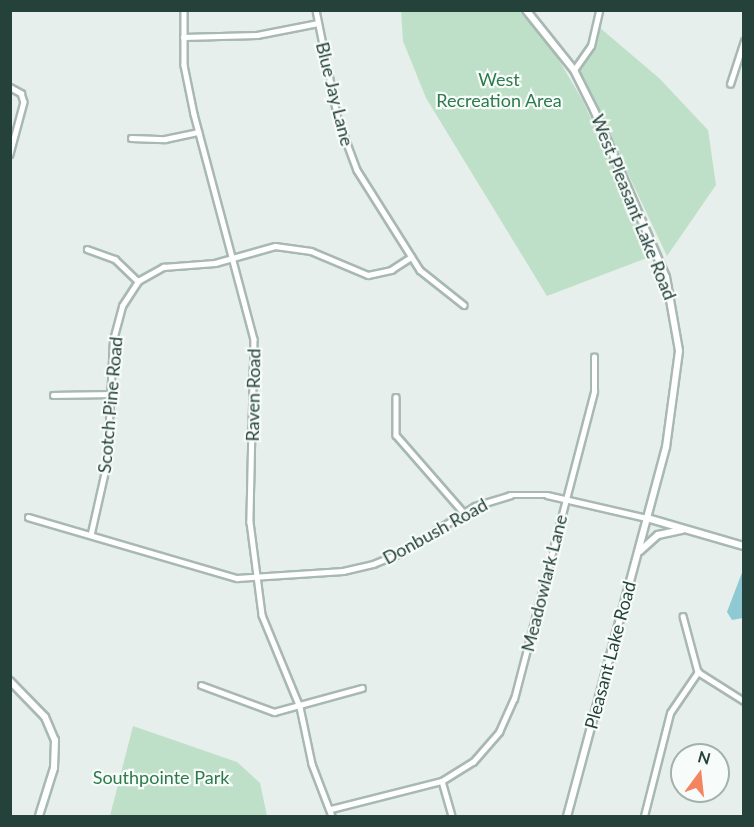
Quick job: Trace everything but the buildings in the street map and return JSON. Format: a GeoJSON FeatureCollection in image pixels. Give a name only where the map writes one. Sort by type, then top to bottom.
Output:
{"type":"FeatureCollection","features":[{"type":"Feature","properties":{"kind":"street","name":"Raven Road"},"geometry":{"type":"LineString","coordinates":[[184,10],[183,37],[198,132],[233,258],[255,357],[250,522],[265,628],[300,706],[312,764],[332,816]]}},
{"type":"Feature","properties":{"kind":"street","name":"Blue Jay Lane"},"geometry":{"type":"LineString","coordinates":[[316,10],[349,151],[365,186],[411,257],[436,286],[464,305]]}},
{"type":"Feature","properties":{"kind":"street","name":"West Pleasant Lake Road"},"geometry":{"type":"LineString","coordinates":[[526,10],[574,70],[660,262],[676,315],[675,400],[653,494]]}},
{"type":"Feature","properties":{"kind":"street"},"geometry":{"type":"LineString","coordinates":[[574,70],[591,46],[599,10]]}},
{"type":"Feature","properties":{"kind":"street","name":"Blue Jay Lane"},"geometry":{"type":"LineString","coordinates":[[183,37],[237,37],[318,22]]}},
{"type":"Feature","properties":{"kind":"street"},"geometry":{"type":"LineString","coordinates":[[730,84],[744,41]]}},
{"type":"Feature","properties":{"kind":"street"},"geometry":{"type":"LineString","coordinates":[[10,87],[22,94],[10,154]]}},
{"type":"Feature","properties":{"kind":"street"},"geometry":{"type":"LineString","coordinates":[[131,138],[165,139],[198,132]]}},
{"type":"Feature","properties":{"kind":"street"},"geometry":{"type":"LineString","coordinates":[[87,249],[115,259],[138,281],[163,267],[233,258],[287,246],[368,275],[391,270],[411,257]]}},
{"type":"Feature","properties":{"kind":"street","name":"Scotch Pine Road"},"geometry":{"type":"LineString","coordinates":[[91,533],[107,462],[111,351],[119,315],[138,281]]}},
{"type":"Feature","properties":{"kind":"street","name":"Meadowlark Lane"},"geometry":{"type":"LineString","coordinates":[[331,809],[442,781],[483,752],[509,713],[594,391],[594,357]]}},
{"type":"Feature","properties":{"kind":"street"},"geometry":{"type":"LineString","coordinates":[[53,394],[111,394]]}},
{"type":"Feature","properties":{"kind":"street"},"geometry":{"type":"LineString","coordinates":[[396,398],[396,435],[434,473],[464,513]]}},
{"type":"Feature","properties":{"kind":"street","name":"Pleasant Lake Road"},"geometry":{"type":"LineString","coordinates":[[567,816],[653,494]]}},
{"type":"Feature","properties":{"kind":"street","name":"Donbush Road"},"geometry":{"type":"LineString","coordinates":[[256,576],[343,571],[373,564],[464,513],[510,495],[565,499],[647,518]]}},
{"type":"Feature","properties":{"kind":"street"},"geometry":{"type":"LineString","coordinates":[[28,517],[91,533],[218,576],[256,576]]}},
{"type":"Feature","properties":{"kind":"street"},"geometry":{"type":"LineString","coordinates":[[647,518],[744,546]]}},
{"type":"Feature","properties":{"kind":"street"},"geometry":{"type":"LineString","coordinates":[[635,560],[644,545],[658,535],[690,530]]}},
{"type":"Feature","properties":{"kind":"street"},"geometry":{"type":"LineString","coordinates":[[683,616],[698,672],[744,701]]}},
{"type":"Feature","properties":{"kind":"street"},"geometry":{"type":"LineString","coordinates":[[644,816],[670,713],[698,672]]}},
{"type":"Feature","properties":{"kind":"street"},"geometry":{"type":"LineString","coordinates":[[10,681],[45,717],[55,740],[54,768],[39,816]]}},
{"type":"Feature","properties":{"kind":"street"},"geometry":{"type":"LineString","coordinates":[[201,685],[267,711],[300,706],[362,688]]}},
{"type":"Feature","properties":{"kind":"street"},"geometry":{"type":"LineString","coordinates":[[442,781],[452,816]]}},
{"type":"Feature","properties":{"kind":"green space","name":"West Recreation Area"},"geometry":{"type":"Polygon","coordinates":[[[401,11],[520,12],[554,52],[583,101],[652,256],[547,296],[426,98],[403,41],[401,11]]]}},
{"type":"Feature","properties":{"kind":"green space","name":"West Recreation Area"},"geometry":{"type":"Polygon","coordinates":[[[599,27],[659,78],[708,130],[716,185],[667,256],[580,72],[599,27]]]}},
{"type":"Feature","properties":{"kind":"green space","name":"Southpointe Park"},"geometry":{"type":"Polygon","coordinates":[[[133,726],[237,762],[260,783],[267,816],[110,816],[133,726]]]}},
{"type":"Feature","properties":{"kind":"water"},"geometry":{"type":"Polygon","coordinates":[[[743,570],[743,618],[732,620],[727,612],[743,570]]]}}]}
